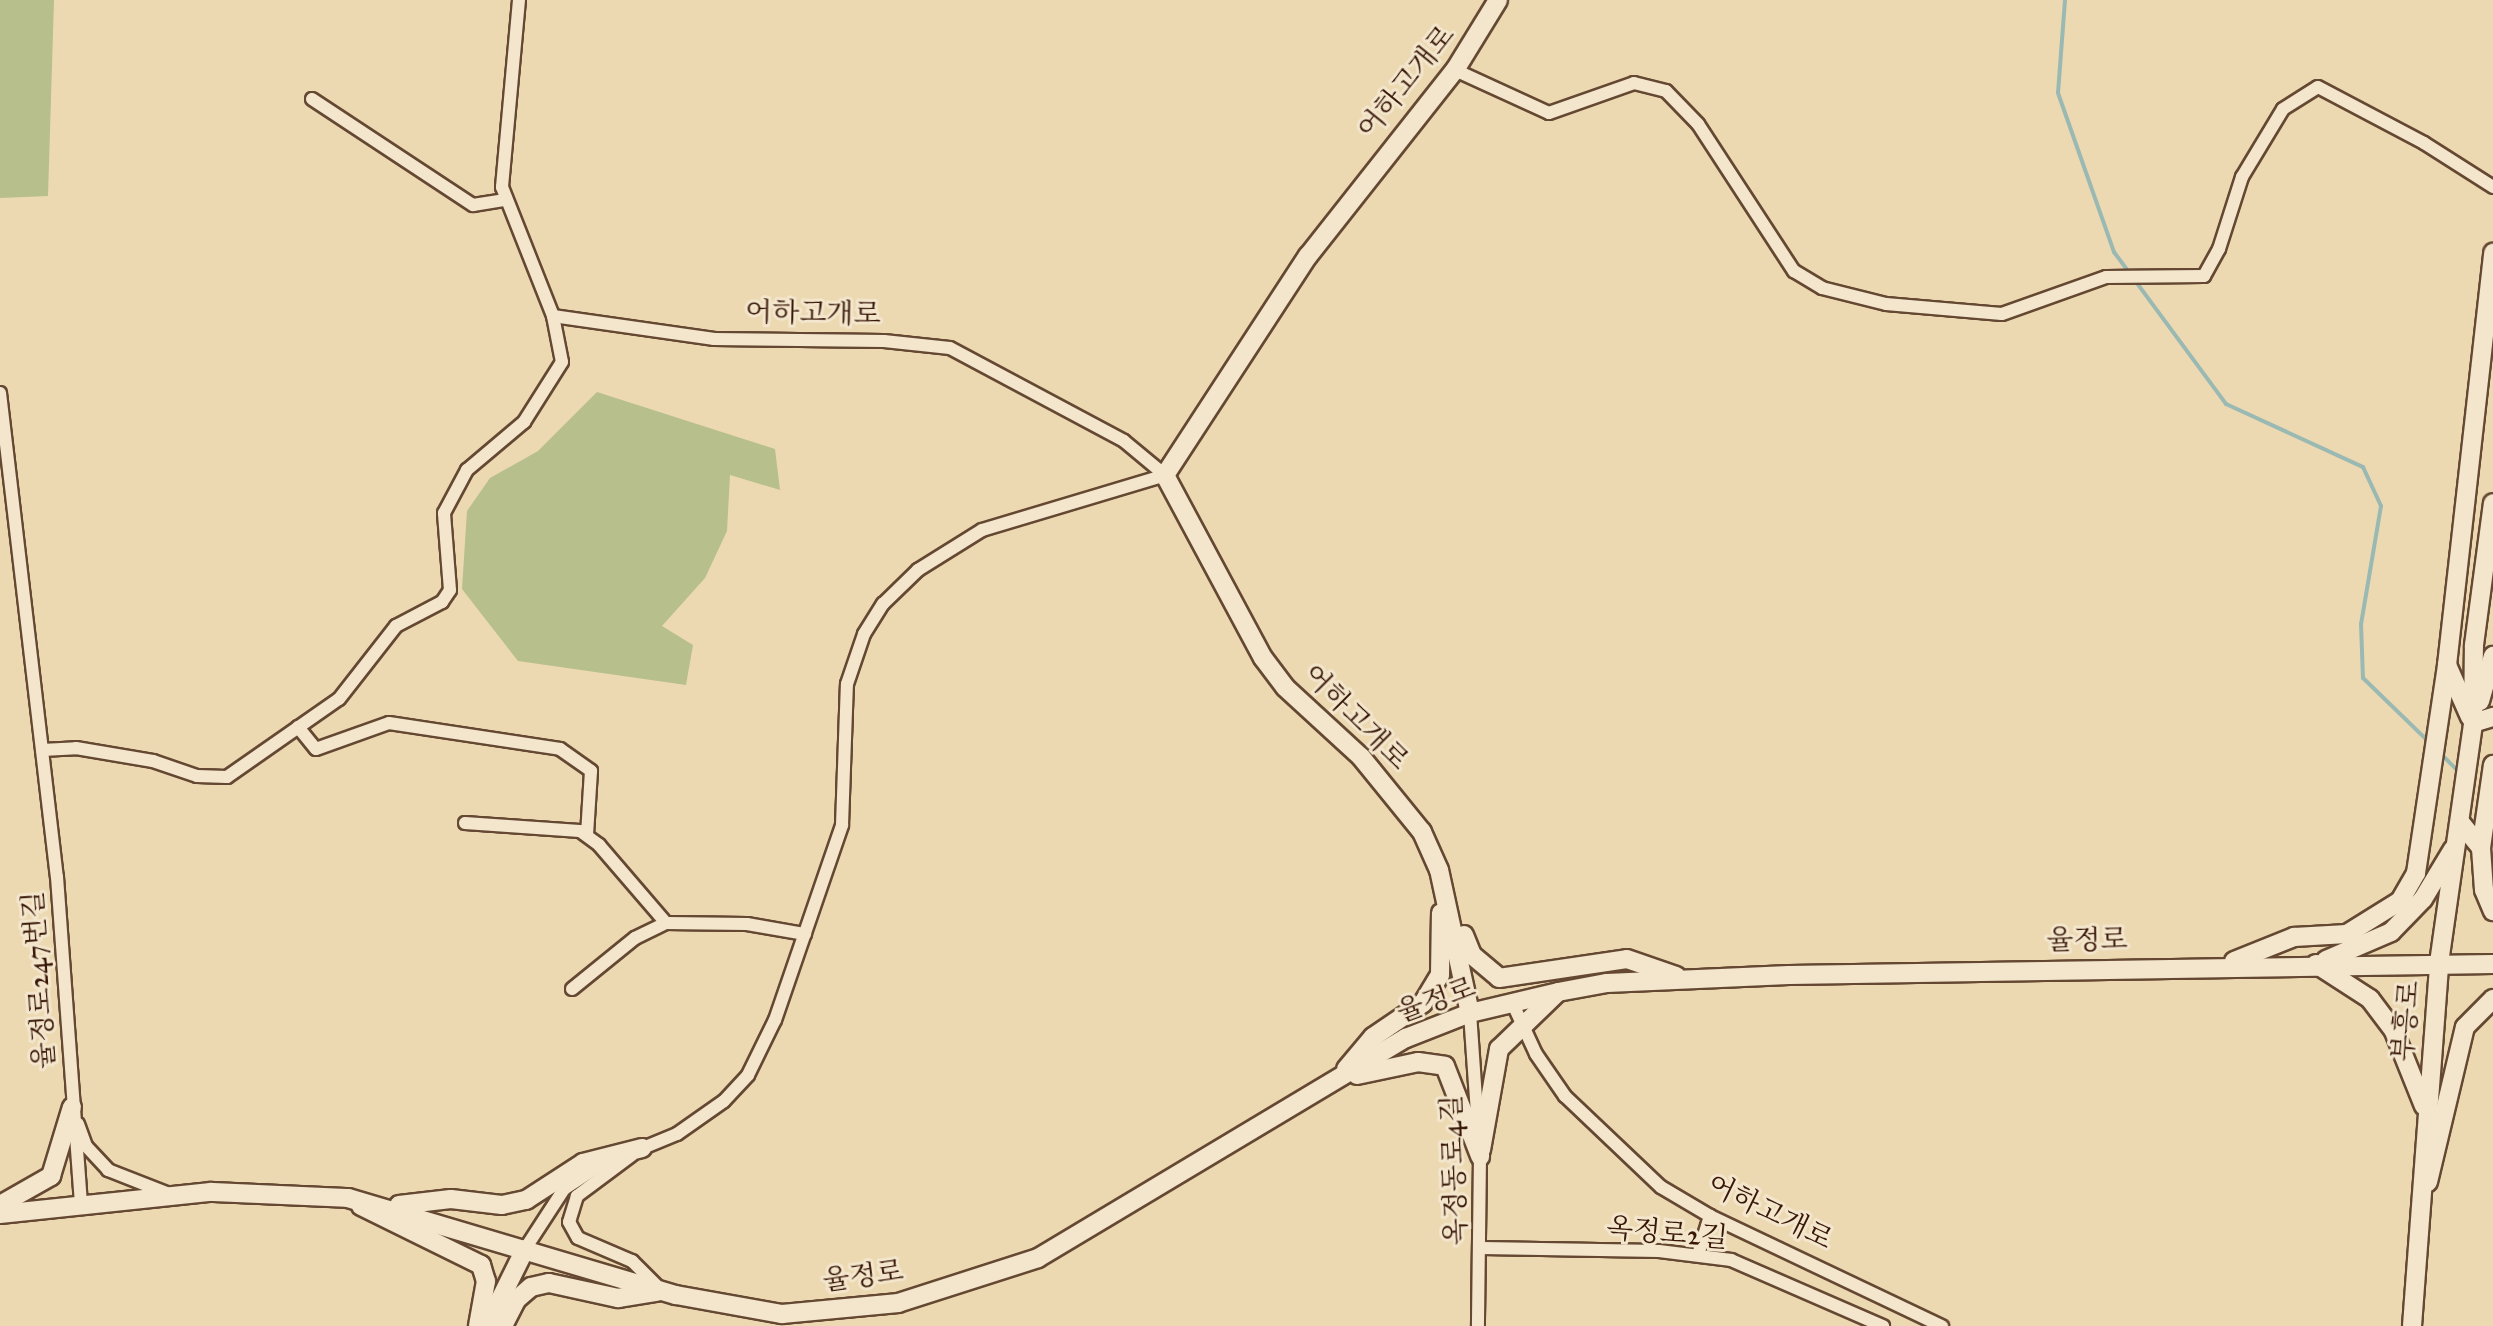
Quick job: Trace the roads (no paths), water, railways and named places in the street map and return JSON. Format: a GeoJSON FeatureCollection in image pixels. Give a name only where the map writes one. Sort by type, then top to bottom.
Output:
{"type":"FeatureCollection","features":[{"type":"Feature","properties":{"kind":"main road","name":"어하고개로"},"geometry":{"type":"LineString","coordinates":[[1470,1013],[1439,870],[1408,812],[1361,757],[1285,687],[1246,635],[1165,475],[1308,256],[1455,70],[1498,0]]}},
{"type":"Feature","properties":{"kind":"main road"},"geometry":{"type":"LineString","coordinates":[[2225,965],[2294,937],[2347,934],[2400,901],[2416,873],[2447,665],[2493,253]]}},
{"type":"Feature","properties":{"kind":"main road","name":"부흥로"},"geometry":{"type":"LineString","coordinates":[[2412,1326],[2425,1108],[2439,963],[2473,723],[2474,645],[2493,503]]}},
{"type":"Feature","properties":{"kind":"main road","name":"부흥로"},"geometry":{"type":"LineString","coordinates":[[2473,723],[2493,656]]}},
{"type":"Feature","properties":{"kind":"main road"},"geometry":{"type":"LineString","coordinates":[[2447,665],[2473,723],[2493,717]]}},
{"type":"Feature","properties":{"kind":"main road"},"geometry":{"type":"LineString","coordinates":[[2493,765],[2483,839],[2484,890],[2493,911]]}},
{"type":"Feature","properties":{"kind":"main road"},"geometry":{"type":"LineString","coordinates":[[2461,819],[2483,839]]}},
{"type":"Feature","properties":{"kind":"main road"},"geometry":{"type":"LineString","coordinates":[[2316,964],[2391,932],[2423,899],[2457,844]]}},
{"type":"Feature","properties":{"kind":"main road"},"geometry":{"type":"LineString","coordinates":[[1439,870],[1472,955],[1499,978],[1627,959],[1686,980]]}},
{"type":"Feature","properties":{"kind":"main road"},"geometry":{"type":"LineString","coordinates":[[1335,1081],[1373,1037],[1423,1003],[1440,975],[1439,870]]}},
{"type":"Feature","properties":{"kind":"main road"},"geometry":{"type":"LineString","coordinates":[[2316,964],[2370,999],[2388,1021],[2425,1108]]}},
{"type":"Feature","properties":{"kind":"main road","name":"율정로"},"geometry":{"type":"LineString","coordinates":[[390,1206],[662,1291],[782,1314],[898,1303],[1038,1258],[1406,1038],[1470,1013],[1558,992],[1686,980],[2225,965],[2493,964]]}},
{"type":"Feature","properties":{"kind":"main road"},"geometry":{"type":"LineString","coordinates":[[1480,1156],[1492,1070],[1499,1049],[1558,992]]}},
{"type":"Feature","properties":{"kind":"main road"},"geometry":{"type":"LineString","coordinates":[[2418,1216],[2449,1109],[2465,1027],[2493,999]]}},
{"type":"Feature","properties":{"kind":"main road"},"geometry":{"type":"LineString","coordinates":[[1335,1081],[1418,1062],[1445,1066],[1480,1156]]}},
{"type":"Feature","properties":{"kind":"main road"},"geometry":{"type":"LineString","coordinates":[[0,1205],[51,1176],[72,1107]]}},
{"type":"Feature","properties":{"kind":"main road"},"geometry":{"type":"LineString","coordinates":[[0,1214],[246,1191],[348,1198],[390,1206],[451,1199],[502,1205],[526,1200],[583,1163],[642,1148]]}},
{"type":"Feature","properties":{"kind":"main road"},"geometry":{"type":"LineString","coordinates":[[348,1198],[389,1223],[455,1248],[481,1265],[486,1281],[478,1326]]}},
{"type":"Feature","properties":{"kind":"main road"},"geometry":{"type":"LineString","coordinates":[[487,1326],[525,1249]]}},
{"type":"Feature","properties":{"kind":"main road"},"geometry":{"type":"LineString","coordinates":[[503,1326],[516,1300],[531,1287],[549,1283],[618,1298],[662,1291]]}},
{"type":"Feature","properties":{"kind":"street"},"geometry":{"type":"LineString","coordinates":[[42,750],[76,748],[153,761],[197,776],[227,777],[348,691],[396,626],[442,602],[450,590],[444,513],[467,470],[524,422],[562,362],[553,316],[504,200],[519,0]]}},
{"type":"Feature","properties":{"kind":"street"},"geometry":{"type":"LineString","coordinates":[[1455,70],[1549,113],[1634,83],[1666,91],[1698,124],[1794,271],[1822,288],[1886,304],[2002,314],[2114,277],[2204,276],[2219,249],[2242,177],[2283,109],[2318,87],[2424,143],[2493,187]]}},
{"type":"Feature","properties":{"kind":"street"},"geometry":{"type":"LineString","coordinates":[[312,99],[473,205],[504,200]]}},
{"type":"Feature","properties":{"kind":"street","name":"어하고개로"},"geometry":{"type":"LineString","coordinates":[[553,316],[714,339],[884,341],[950,348],[1124,441],[1165,475]]}},
{"type":"Feature","properties":{"kind":"street","name":"율정로247번길"},"geometry":{"type":"LineString","coordinates":[[0,393],[57,877],[81,1207]]}},
{"type":"Feature","properties":{"kind":"street"},"geometry":{"type":"LineString","coordinates":[[525,1249],[564,1189],[589,1170],[703,1120],[748,1075],[775,1020],[842,825],[847,684],[864,634],[883,604],[918,570],[982,530],[1165,475]]}},
{"type":"Feature","properties":{"kind":"street"},"geometry":{"type":"LineString","coordinates":[[298,727],[312,747],[320,749],[389,723],[560,749],[591,771],[587,835]]}},
{"type":"Feature","properties":{"kind":"street"},"geometry":{"type":"LineString","coordinates":[[465,823],[587,835],[666,923]]}},
{"type":"Feature","properties":{"kind":"street"},"geometry":{"type":"LineString","coordinates":[[572,989],[635,938],[666,923],[747,924],[805,934]]}},
{"type":"Feature","properties":{"kind":"street","name":"어하고개로"},"geometry":{"type":"LineString","coordinates":[[1512,1002],[1536,1054],[1574,1105],[1661,1187],[1710,1216],[1942,1326]]}},
{"type":"Feature","properties":{"kind":"street","name":"옥정동로4길"},"geometry":{"type":"LineString","coordinates":[[1470,1013],[1480,1156],[1482,1248],[1478,1326]]}},
{"type":"Feature","properties":{"kind":"street"},"geometry":{"type":"LineString","coordinates":[[72,1107],[86,1146],[108,1170],[176,1196]]}},
{"type":"Feature","properties":{"kind":"street"},"geometry":{"type":"LineString","coordinates":[[642,1148],[577,1196],[569,1222],[578,1238],[632,1261],[662,1291]]}},
{"type":"Feature","properties":{"kind":"street"},"geometry":{"type":"LineString","coordinates":[[1698,1255],[1710,1216]]}},
{"type":"Feature","properties":{"kind":"street","name":"옥정로2길"},"geometry":{"type":"LineString","coordinates":[[1482,1248],[1698,1255],[1763,1270],[1883,1326]]}},
{"type":"Feature","properties":{"kind":"waterway"},"geometry":{"type":"LineString","coordinates":[[2065,0],[2058,93],[2114,252],[2226,404],[2363,467],[2381,506],[2361,624],[2363,678],[2428,741]]}},
{"type":"Feature","properties":{"kind":"waterway"},"geometry":{"type":"LineString","coordinates":[[2440,753],[2459,772]]}}]}
